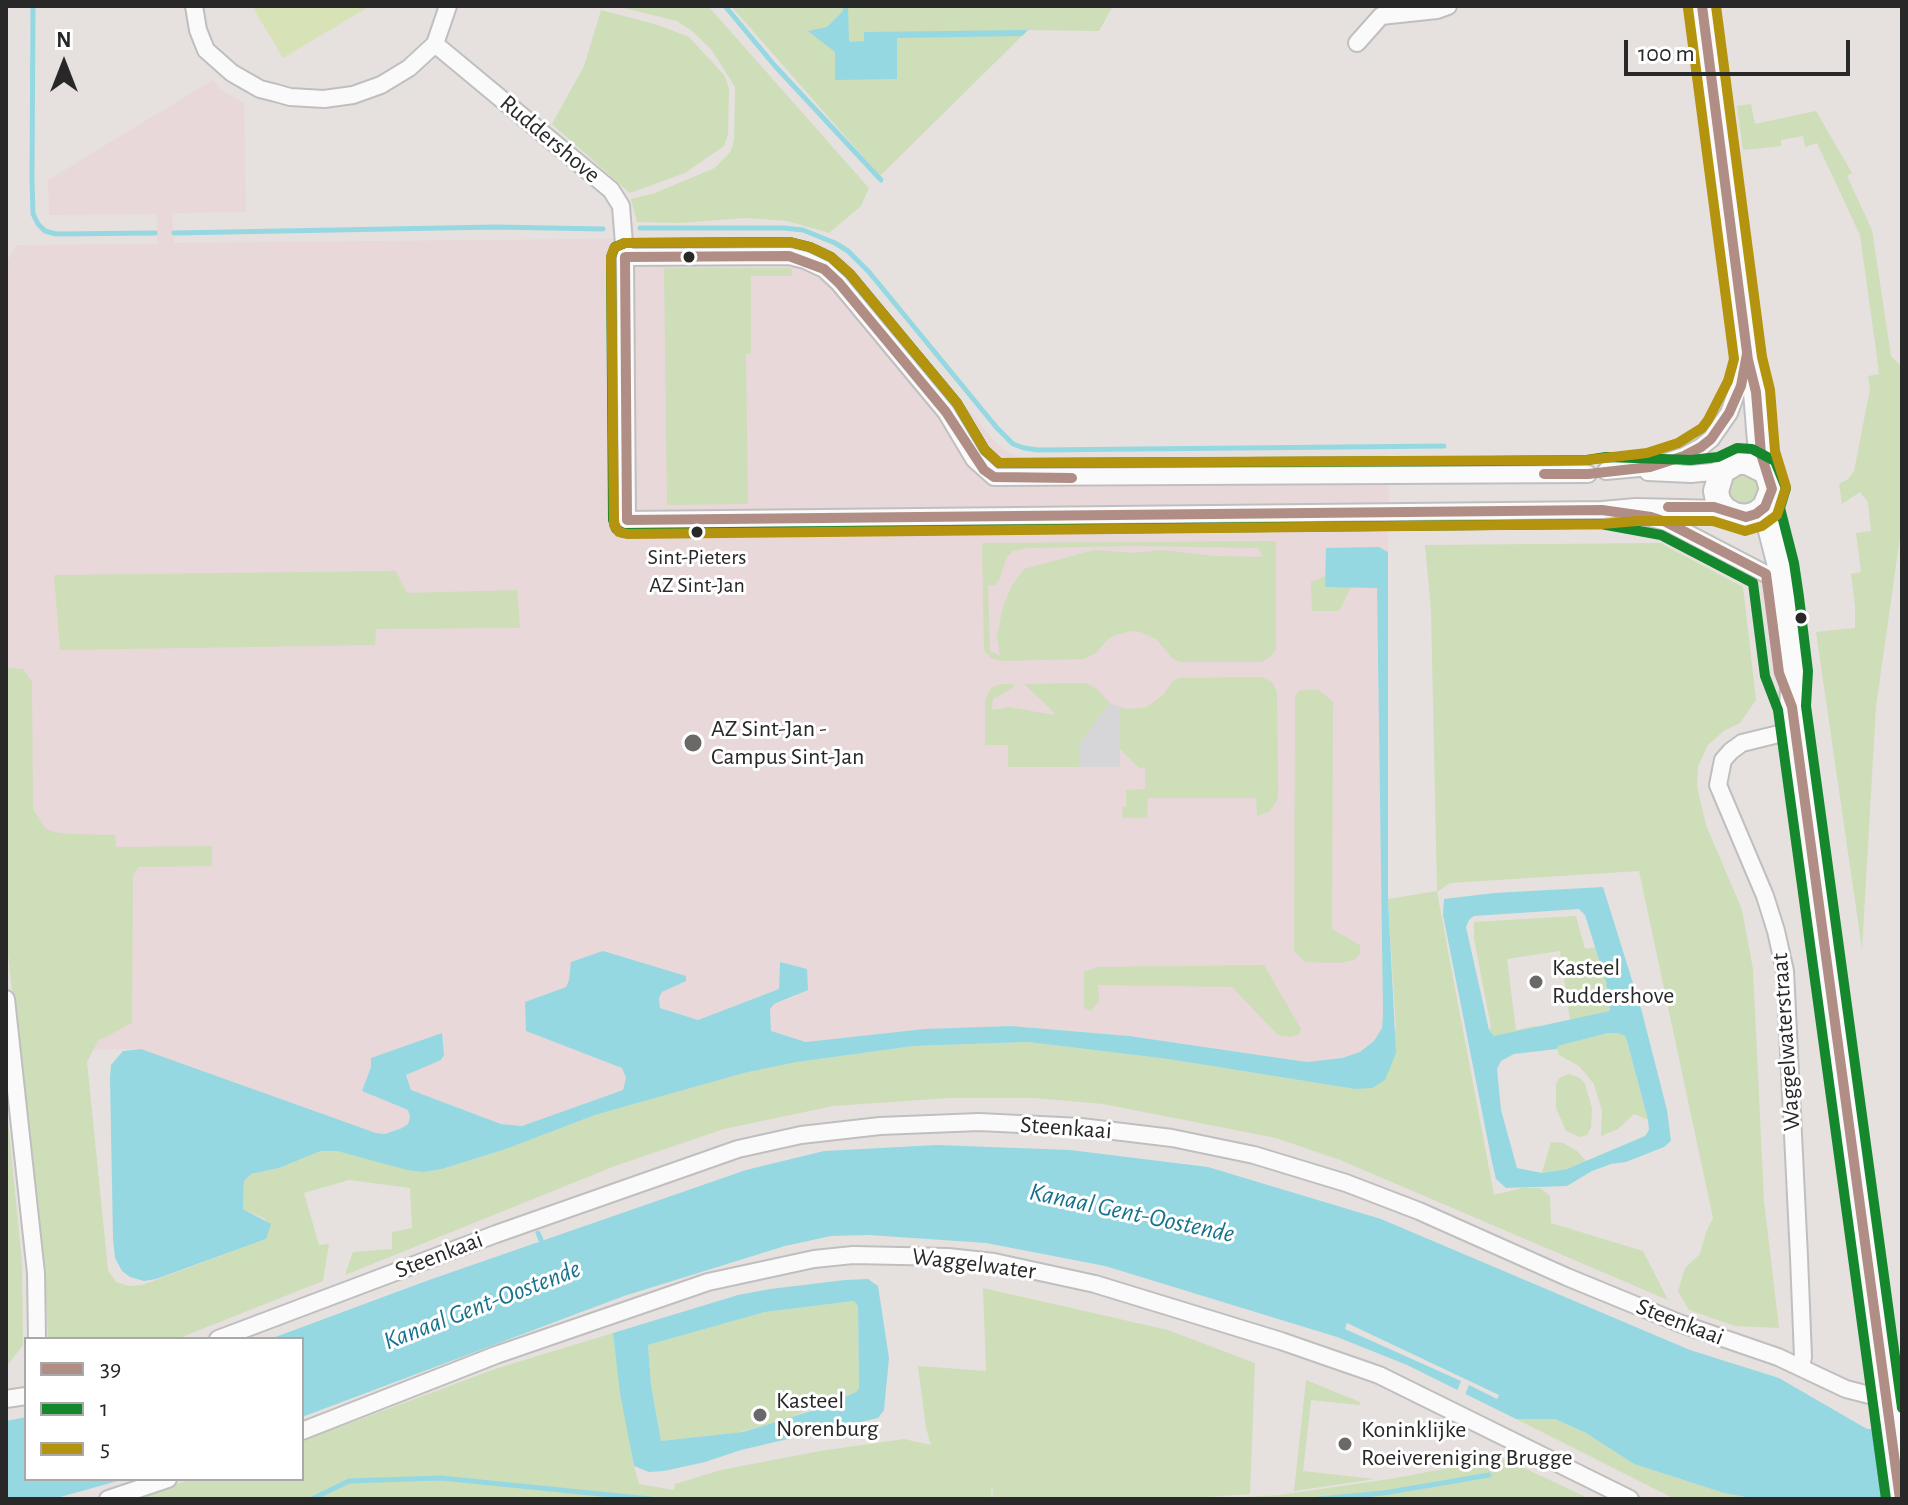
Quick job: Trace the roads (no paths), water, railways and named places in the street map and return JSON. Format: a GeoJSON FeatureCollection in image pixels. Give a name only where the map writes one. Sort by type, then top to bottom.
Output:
{"type":"FeatureCollection","features":[{"type":"Feature","properties":{"kind":"main road","name":"Waggelwaterstraat"},"geometry":{"type":"LineString","coordinates":[[1702,6],[1748,360],[1756,392],[1761,454],[1772,489],[1745,511]]}},
{"type":"Feature","properties":{"kind":"main road","name":"Waggelwaterstraat"},"geometry":{"type":"LineString","coordinates":[[1748,360],[1745,427],[1730,467],[1716,491],[1718,501],[1745,511],[1780,566],[1794,671],[1794,718],[1900,1499]]}},
{"type":"Feature","properties":{"kind":"main road"},"geometry":{"type":"LineString","coordinates":[[1730,467],[1747,462],[1765,471]]}},
{"type":"Feature","properties":{"kind":"main road","name":"Waggelwaterstraat"},"geometry":{"type":"LineString","coordinates":[[1745,511],[1766,574],[1779,673],[1794,718]]}},
{"type":"Feature","properties":{"kind":"street"},"geometry":{"type":"LineString","coordinates":[[194,6],[198,30],[206,50],[232,73],[260,89],[290,97],[324,99],[353,95],[381,85],[409,68],[435,44],[448,6]]}},
{"type":"Feature","properties":{"kind":"street"},"geometry":{"type":"LineString","coordinates":[[1357,43],[1381,16],[1448,6]]}},
{"type":"Feature","properties":{"kind":"street","name":"Ruddershove"},"geometry":{"type":"LineString","coordinates":[[435,44],[611,190],[621,206],[625,257],[627,520],[1602,510]]}},
{"type":"Feature","properties":{"kind":"street"},"geometry":{"type":"LineString","coordinates":[[625,257],[789,256],[824,269],[937,401],[974,459],[994,477],[1588,474]]}},
{"type":"Feature","properties":{"kind":"street"},"geometry":{"type":"LineString","coordinates":[[1730,467],[1691,474],[1606,471],[1650,467],[1701,447],[1711,439],[1729,413],[1748,360]]}},
{"type":"Feature","properties":{"kind":"street"},"geometry":{"type":"LineString","coordinates":[[1602,510],[1636,507],[1745,511]]}},
{"type":"Feature","properties":{"kind":"street"},"geometry":{"type":"LineString","coordinates":[[1602,510],[1666,522],[1766,574]]}},
{"type":"Feature","properties":{"kind":"street","name":"Waggelwaterstraat"},"geometry":{"type":"LineString","coordinates":[[1794,718],[1731,751],[1723,760],[1718,785],[1765,896],[1785,971],[1799,1257],[1801,1367]]}},
{"type":"Feature","properties":{"kind":"street"},"geometry":{"type":"LineString","coordinates":[[6,999],[36,1273],[37,1337]]}},
{"type":"Feature","properties":{"kind":"street","name":"Steenkaai"},"geometry":{"type":"LineString","coordinates":[[223,1337],[496,1234],[738,1149],[801,1135],[979,1122],[1081,1127],[1172,1138],[1254,1155],[1346,1183],[1419,1211],[1567,1277],[1863,1394],[1881,1398],[1902,1397]]}},
{"type":"Feature","properties":{"kind":"street","name":"Waggelwater"},"geometry":{"type":"LineString","coordinates":[[304,1430],[496,1355],[708,1282],[814,1259],[853,1255],[948,1257],[994,1262],[1095,1284],[1281,1341],[1379,1375],[1630,1499]]}},
{"type":"Feature","properties":{"kind":"street"},"geometry":{"type":"LineString","coordinates":[[108,1499],[162,1481]]}},
{"type":"Feature","properties":{"kind":"water"},"geometry":{"type":"Polygon","coordinates":[[[843,6],[848,6],[849,42],[864,41],[864,32],[1028,30],[1022,36],[897,38],[897,79],[835,80],[835,52],[808,31],[827,27],[843,11],[843,6]]]}},
{"type":"Feature","properties":{"kind":"water"},"geometry":{"type":"Polygon","coordinates":[[[1379,547],[1388,552],[1388,899],[1396,1053],[1385,1080],[1372,1088],[1355,1089],[1168,1059],[1028,1042],[914,1046],[797,1062],[744,1073],[595,1115],[506,1149],[442,1169],[424,1172],[407,1170],[337,1151],[321,1151],[279,1168],[251,1174],[244,1181],[243,1209],[271,1224],[266,1239],[156,1279],[144,1281],[122,1271],[115,1258],[113,1238],[110,1078],[111,1065],[123,1051],[141,1049],[385,1134],[408,1124],[410,1117],[408,1110],[362,1091],[371,1058],[442,1033],[444,1055],[441,1060],[406,1075],[411,1090],[501,1124],[522,1126],[623,1090],[626,1078],[622,1068],[526,1031],[525,1002],[566,987],[571,962],[603,951],[686,976],[686,981],[662,992],[660,1008],[698,1020],[779,989],[780,962],[807,969],[808,990],[774,1004],[770,1009],[771,1031],[806,1042],[924,1029],[1011,1026],[1129,1036],[1307,1062],[1342,1058],[1360,1052],[1374,1041],[1382,1028],[1383,1013],[1377,588],[1325,587],[1326,548],[1379,547]]]}},
{"type":"Feature","properties":{"kind":"water"},"geometry":{"type":"Polygon","coordinates":[[[1603,887],[1642,1012],[1667,1110],[1671,1141],[1664,1147],[1592,1171],[1567,1186],[1506,1188],[1496,1179],[1443,915],[1444,899],[1603,887]],[[1579,909],[1474,916],[1469,920],[1466,927],[1489,1030],[1494,1036],[1610,1011],[1606,982],[1585,915],[1579,909]],[[1618,1033],[1558,1046],[1557,1049],[1514,1054],[1501,1061],[1497,1069],[1501,1110],[1517,1168],[1542,1173],[1567,1169],[1645,1136],[1649,1130],[1648,1120],[1627,1041],[1625,1036],[1618,1033]]]}},
{"type":"Feature","properties":{"kind":"water","name":"Kanaal Gent-Oostende"},"geometry":{"type":"Polygon","coordinates":[[[937,1145],[1070,1150],[1208,1167],[1381,1219],[1690,1350],[1779,1378],[1867,1429],[1902,1429],[1902,1499],[1756,1499],[1724,1493],[1634,1464],[1586,1433],[1555,1419],[1516,1419],[1407,1365],[1337,1337],[1105,1266],[986,1243],[869,1235],[831,1236],[785,1246],[624,1296],[304,1416],[304,1337],[275,1337],[746,1170],[824,1151],[937,1145]]]}},
{"type":"Feature","properties":{"kind":"water"},"geometry":{"type":"Polygon","coordinates":[[[868,1279],[878,1286],[889,1358],[884,1410],[878,1418],[664,1471],[649,1472],[634,1466],[620,1393],[613,1333],[738,1295],[868,1279]],[[854,1301],[765,1312],[648,1345],[661,1441],[743,1432],[811,1411],[856,1392],[859,1388],[858,1306],[854,1301]]]}},
{"type":"Feature","properties":{"kind":"water"},"geometry":{"type":"Polygon","coordinates":[[[24,1417],[24,1481],[118,1481],[53,1499],[6,1499],[6,1421],[24,1417]]]}},
{"type":"Feature","properties":{"kind":"waterway"},"geometry":{"type":"LineString","coordinates":[[33,6],[32,180],[33,214],[38,224],[45,231],[56,234],[155,233]]}},
{"type":"Feature","properties":{"kind":"waterway"},"geometry":{"type":"LineString","coordinates":[[725,6],[775,66],[881,180]]}},
{"type":"Feature","properties":{"kind":"waterway"},"geometry":{"type":"LineString","coordinates":[[174,233],[496,227],[603,229]]}},
{"type":"Feature","properties":{"kind":"waterway"},"geometry":{"type":"LineString","coordinates":[[640,228],[784,228],[803,230],[835,243],[869,272],[997,428],[1013,444],[1024,448],[1444,446]]}},
{"type":"Feature","properties":{"kind":"waterway"},"geometry":{"type":"LineString","coordinates":[[538,1233],[544,1247]]}},
{"type":"Feature","properties":{"kind":"waterway"},"geometry":{"type":"LineString","coordinates":[[1319,1499],[1384,1493],[1489,1475]]}},
{"type":"Feature","properties":{"kind":"waterway"},"geometry":{"type":"LineString","coordinates":[[312,1499],[349,1481],[441,1478],[650,1499]]}},
{"type":"Feature","properties":{"kind":"place","name":"Sint-Pieters AZ Sint-Jan"},"geometry":{"type":"Point","coordinates":[697,532]}},
{"type":"Feature","properties":{"kind":"place","name":"AZ Sint-Jan - Campus Sint-Jan"},"geometry":{"type":"Point","coordinates":[693,743]}},
{"type":"Feature","properties":{"kind":"place","name":"Kasteel Ruddershove"},"geometry":{"type":"Point","coordinates":[1536,982]}},
{"type":"Feature","properties":{"kind":"place","name":"Kasteel Norenburg"},"geometry":{"type":"Point","coordinates":[760,1415]}},
{"type":"Feature","properties":{"kind":"place","name":"Koninklijke Roeivereniging Brugge"},"geometry":{"type":"Point","coordinates":[1345,1444]}}]}
